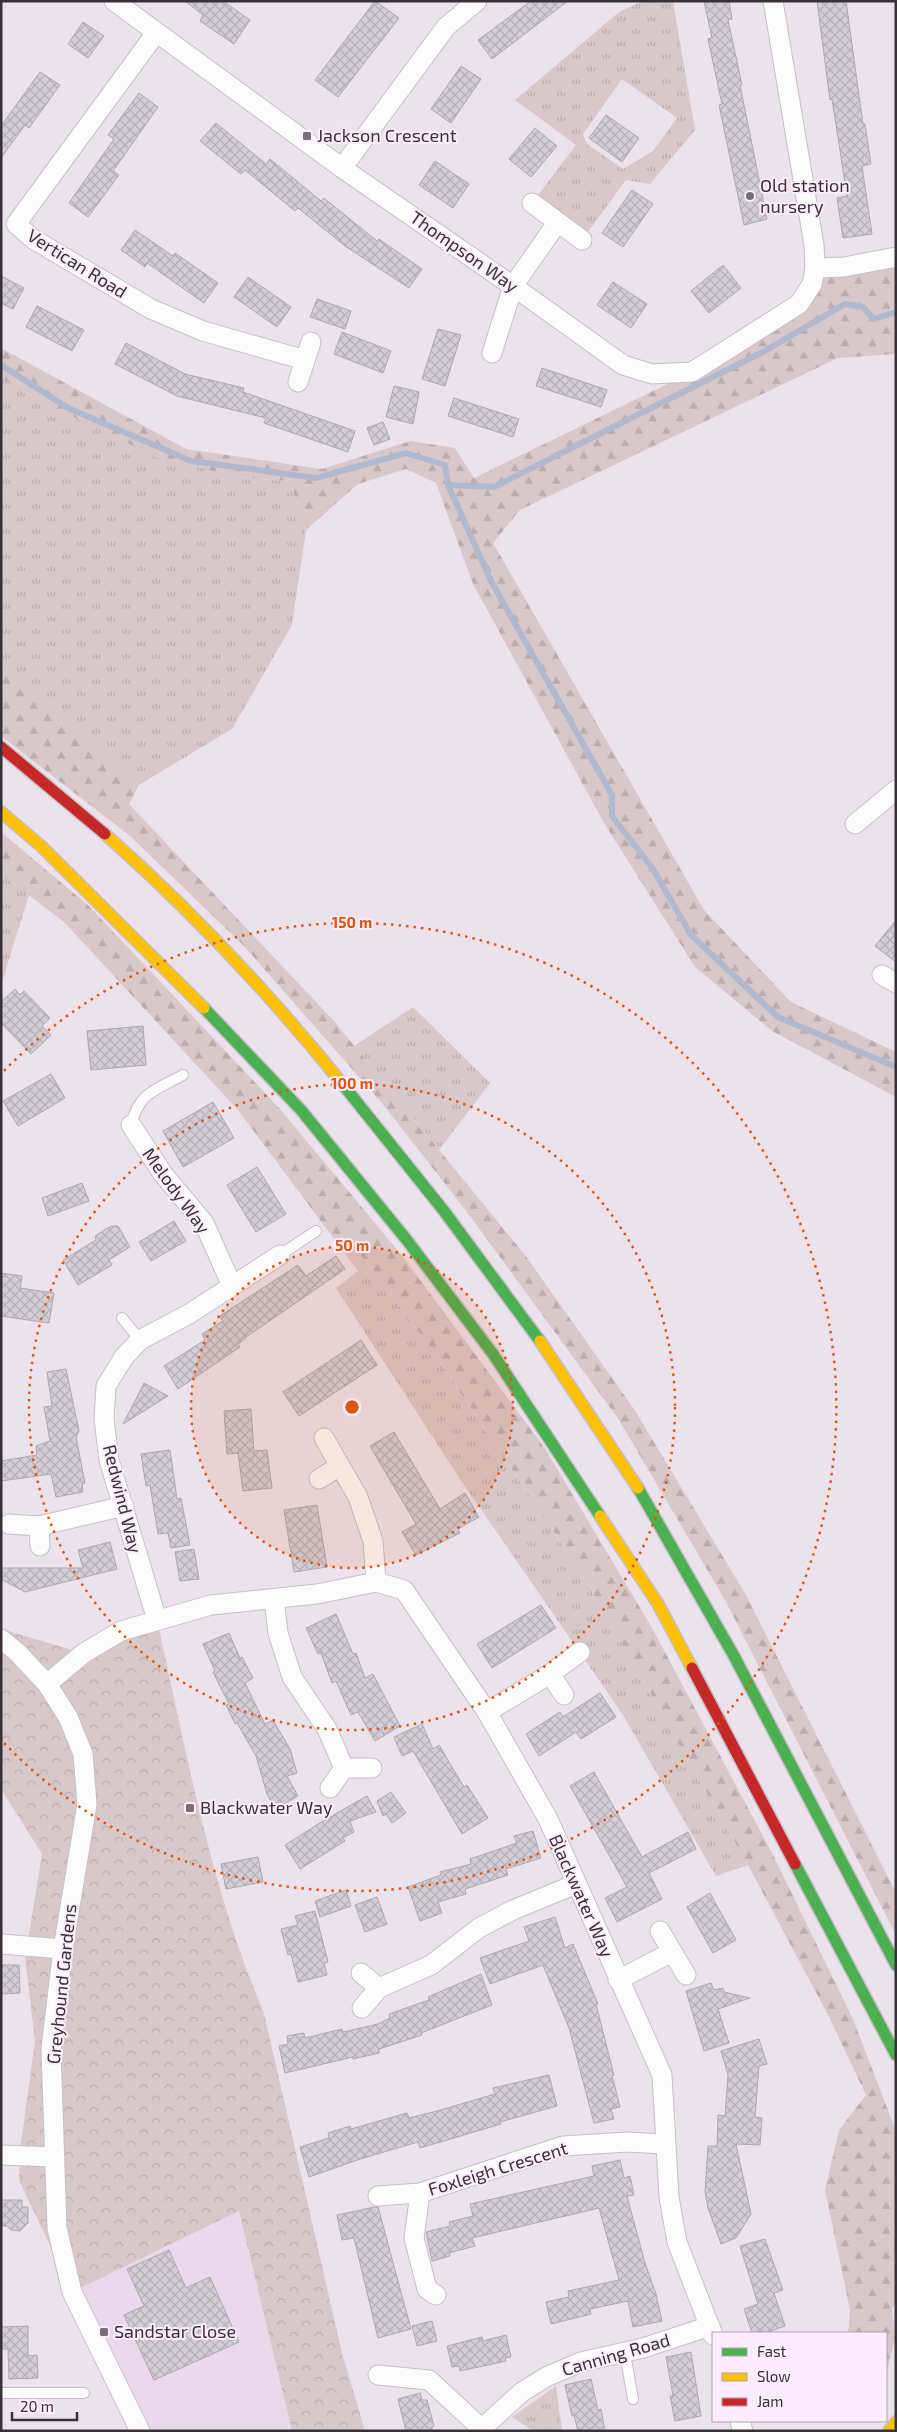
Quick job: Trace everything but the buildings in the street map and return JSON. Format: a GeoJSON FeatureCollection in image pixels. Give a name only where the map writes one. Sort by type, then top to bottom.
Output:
{"type":"FeatureCollection","features":[{"type":"Feature","properties":{"kind":"main road"},"geometry":{"type":"LineString","coordinates":[[1,747],[81,812],[218,942],[330,1068],[440,1204],[526,1321],[628,1473],[693,1581],[805,1786],[896,1965]]}},
{"type":"Feature","properties":{"kind":"main road"},"geometry":{"type":"LineString","coordinates":[[1,812],[41,846],[175,977],[301,1110],[406,1238],[493,1354],[658,1604],[893,2046],[896,2056]]}},
{"type":"Feature","properties":{"kind":"main road"},"geometry":{"type":"LineString","coordinates":[[889,2431],[896,2422]]}},
{"type":"Feature","properties":{"kind":"street","name":"Thompson Way"},"geometry":{"type":"LineString","coordinates":[[114,1],[156,34],[342,168],[513,286],[623,365],[652,374],[692,372],[799,304],[812,284],[815,268]]}},
{"type":"Feature","properties":{"kind":"street"},"geometry":{"type":"LineString","coordinates":[[342,168],[446,27],[477,1]]}},
{"type":"Feature","properties":{"kind":"street"},"geometry":{"type":"LineString","coordinates":[[773,1],[814,245],[815,268],[844,267],[896,257]]}},
{"type":"Feature","properties":{"kind":"street","name":"Vertican Road"},"geometry":{"type":"LineString","coordinates":[[156,34],[9,228],[33,239],[151,309],[203,331],[305,360]]}},
{"type":"Feature","properties":{"kind":"street"},"geometry":{"type":"LineString","coordinates":[[532,203],[582,240]]}},
{"type":"Feature","properties":{"kind":"street"},"geometry":{"type":"LineString","coordinates":[[492,353],[513,286],[557,223]]}},
{"type":"Feature","properties":{"kind":"street"},"geometry":{"type":"LineString","coordinates":[[298,382],[311,342]]}},
{"type":"Feature","properties":{"kind":"street"},"geometry":{"type":"LineString","coordinates":[[855,824],[896,790]]}},
{"type":"Feature","properties":{"kind":"street","name":"Melody Way"},"geometry":{"type":"LineString","coordinates":[[131,1125],[134,1147],[163,1174],[204,1223],[232,1286]]}},
{"type":"Feature","properties":{"kind":"street","name":"Redwind Way"},"geometry":{"type":"LineString","coordinates":[[157,1620],[109,1460],[104,1420],[106,1386],[124,1357],[140,1340],[189,1314],[280,1255]]}},
{"type":"Feature","properties":{"kind":"street"},"geometry":{"type":"LineString","coordinates":[[324,1438],[358,1497],[373,1541],[376,1582]]}},
{"type":"Feature","properties":{"kind":"street"},"geometry":{"type":"LineString","coordinates":[[319,1480],[340,1466]]}},
{"type":"Feature","properties":{"kind":"street"},"geometry":{"type":"LineString","coordinates":[[9,1524],[39,1526],[124,1506]]}},
{"type":"Feature","properties":{"kind":"street"},"geometry":{"type":"LineString","coordinates":[[39,1526],[40,1546]]}},
{"type":"Feature","properties":{"kind":"street","name":"Blackwater Way"},"geometry":{"type":"LineString","coordinates":[[47,1684],[84,1653],[121,1631],[157,1620],[211,1606],[317,1594],[376,1582],[404,1590],[487,1712],[548,1820],[662,2075],[669,2197],[677,2242],[712,2331]]}},
{"type":"Feature","properties":{"kind":"street"},"geometry":{"type":"LineString","coordinates":[[274,1599],[278,1633],[292,1677],[327,1729],[344,1768]]}},
{"type":"Feature","properties":{"kind":"street","name":"Greyhound Gardens"},"geometry":{"type":"LineString","coordinates":[[1,1639],[17,1652],[47,1684],[68,1717],[83,1754],[87,1804],[63,1950],[51,2048],[57,2228],[72,2292],[140,2431]]}},
{"type":"Feature","properties":{"kind":"street"},"geometry":{"type":"LineString","coordinates":[[487,1712],[550,1674],[580,1652]]}},
{"type":"Feature","properties":{"kind":"street"},"geometry":{"type":"LineString","coordinates":[[550,1674],[564,1695]]}},
{"type":"Feature","properties":{"kind":"street"},"geometry":{"type":"LineString","coordinates":[[344,1768],[372,1768]]}},
{"type":"Feature","properties":{"kind":"street"},"geometry":{"type":"LineString","coordinates":[[330,1788],[344,1768]]}},
{"type":"Feature","properties":{"kind":"street"},"geometry":{"type":"LineString","coordinates":[[362,2008],[379,1988],[431,1965],[479,1928],[513,1910],[576,1884]]}},
{"type":"Feature","properties":{"kind":"street"},"geometry":{"type":"LineString","coordinates":[[660,1931],[686,1975]]}},
{"type":"Feature","properties":{"kind":"street"},"geometry":{"type":"LineString","coordinates":[[1,1944],[63,1950]]}},
{"type":"Feature","properties":{"kind":"street"},"geometry":{"type":"LineString","coordinates":[[618,1980],[672,1952]]}},
{"type":"Feature","properties":{"kind":"street"},"geometry":{"type":"LineString","coordinates":[[361,1973],[379,1988]]}},
{"type":"Feature","properties":{"kind":"street","name":"Foxleigh Crescent"},"geometry":{"type":"LineString","coordinates":[[378,2196],[420,2193],[563,2146],[627,2142],[665,2144]]}},
{"type":"Feature","properties":{"kind":"street"},"geometry":{"type":"LineString","coordinates":[[1,2155],[55,2157]]}},
{"type":"Feature","properties":{"kind":"street","name":"Foxleigh Crescent"},"geometry":{"type":"LineString","coordinates":[[420,2193],[414,2238],[427,2289],[436,2294]]}},
{"type":"Feature","properties":{"kind":"street","name":"Canning Road"},"geometry":{"type":"LineString","coordinates":[[480,2430],[522,2392],[546,2377],[581,2362],[712,2331]]}},
{"type":"Feature","properties":{"kind":"street"},"geometry":{"type":"LineString","coordinates":[[378,2375],[429,2380],[480,2430]]}},
{"type":"Feature","properties":{"kind":"lane"},"geometry":{"type":"LineString","coordinates":[[131,1125],[135,1109],[144,1097],[183,1075]]}},
{"type":"Feature","properties":{"kind":"lane"},"geometry":{"type":"LineString","coordinates":[[280,1255],[316,1231]]}},
{"type":"Feature","properties":{"kind":"lane"},"geometry":{"type":"LineString","coordinates":[[122,1318],[140,1340]]}},
{"type":"Feature","properties":{"kind":"lane"},"geometry":{"type":"LineString","coordinates":[[625,2353],[633,2399]]}},
{"type":"Feature","properties":{"kind":"lane"},"geometry":{"type":"LineString","coordinates":[[1,2393],[84,2392]]}},
{"type":"Feature","properties":{"kind":"shaded area"},"geometry":{"type":"Polygon","coordinates":[[[239,2211],[292,2431],[140,2431],[72,2292],[239,2211]]]}},
{"type":"Feature","properties":{"kind":"green space"},"geometry":{"type":"Polygon","coordinates":[[[643,1],[673,1],[695,130],[650,184],[626,180],[582,240],[532,203],[576,145],[515,100],[619,12],[643,1]],[[622,79],[583,134],[587,144],[623,169],[653,151],[677,118],[622,79]]]}},
{"type":"Feature","properties":{"kind":"green space"},"geometry":{"type":"Polygon","coordinates":[[[896,257],[896,354],[838,358],[520,510],[493,543],[704,910],[791,1002],[896,1052],[896,1097],[772,1031],[695,967],[604,823],[473,584],[436,483],[406,469],[358,484],[306,530],[290,481],[243,478],[158,458],[24,393],[1,379],[1,348],[186,449],[322,469],[410,441],[455,448],[474,478],[692,372],[799,304],[815,268],[896,257]]]}},
{"type":"Feature","properties":{"kind":"green space"},"geometry":{"type":"Polygon","coordinates":[[[1,379],[24,393],[243,478],[290,481],[306,530],[292,625],[232,729],[139,785],[1,661],[1,379]]]}},
{"type":"Feature","properties":{"kind":"green space"},"geometry":{"type":"Polygon","coordinates":[[[1,661],[139,785],[129,804],[333,1020],[525,1255],[634,1409],[746,1595],[896,1893],[896,1935],[725,1600],[619,1420],[467,1212],[381,1102],[244,946],[130,836],[1,736],[1,661]]]}},
{"type":"Feature","properties":{"kind":"green space"},"geometry":{"type":"Polygon","coordinates":[[[1,832],[89,906],[280,1109],[400,1253],[544,1447],[651,1626],[773,1855],[853,2019],[896,2131],[896,2304],[892,2308],[895,2338],[887,2371],[887,2332],[848,2332],[850,2310],[825,2190],[839,2130],[866,2095],[829,2017],[748,1865],[586,1580],[432,1350],[362,1256],[352,1263],[238,1110],[64,922],[1,874],[1,832]]]}},
{"type":"Feature","properties":{"kind":"green space"},"geometry":{"type":"Polygon","coordinates":[[[1,874],[29,895],[1,985],[1,874]]]}},
{"type":"Feature","properties":{"kind":"green space"},"geometry":{"type":"Polygon","coordinates":[[[413,1007],[490,1083],[439,1150],[354,1046],[413,1007]]]}},
{"type":"Feature","properties":{"kind":"green space"},"geometry":{"type":"Polygon","coordinates":[[[362,1256],[432,1350],[586,1580],[748,1865],[716,1876],[623,1715],[460,1479],[336,1288],[358,1271],[352,1263],[362,1256]]]}},
{"type":"Feature","properties":{"kind":"green space"},"geometry":{"type":"Polygon","coordinates":[[[157,1620],[214,1869],[245,1966],[264,2013],[342,2353],[365,2431],[292,2431],[239,2211],[72,2292],[19,2180],[20,2150],[35,2041],[25,1958],[42,1854],[1,1789],[1,1629],[83,1653],[157,1620]]]}},
{"type":"Feature","properties":{"kind":"green space"},"geometry":{"type":"Polygon","coordinates":[[[556,2386],[562,2431],[533,2431],[512,2417],[556,2386]]]}},
{"type":"Feature","properties":{"kind":"waterway"},"geometry":{"type":"LineString","coordinates":[[448,485],[494,487],[763,352],[845,304],[863,307],[874,319],[896,312]]}},
{"type":"Feature","properties":{"kind":"waterway"},"geometry":{"type":"LineString","coordinates":[[1,365],[68,408],[191,461],[316,478],[406,453],[445,465],[448,485],[491,581],[612,795],[612,816],[653,869],[691,935],[778,1017],[896,1067]]}},
{"type":"Feature","properties":{"kind":"traffic: fast"},"geometry":{"type":"LineString","coordinates":[[204,1008],[301,1110],[406,1239],[493,1354],[600,1516]]}},
{"type":"Feature","properties":{"kind":"traffic: fast"},"geometry":{"type":"LineString","coordinates":[[340,1081],[444,1211],[540,1341]]}},
{"type":"Feature","properties":{"kind":"traffic: fast"},"geometry":{"type":"LineString","coordinates":[[638,1488],[734,1656],[896,1965]]}},
{"type":"Feature","properties":{"kind":"traffic: fast"},"geometry":{"type":"LineString","coordinates":[[795,1864],[896,2055]]}},
{"type":"Feature","properties":{"kind":"traffic: slow"},"geometry":{"type":"LineString","coordinates":[[1,812],[41,846],[204,1008]]}},
{"type":"Feature","properties":{"kind":"traffic: slow"},"geometry":{"type":"LineString","coordinates":[[105,834],[168,892],[228,953],[340,1081]]}},
{"type":"Feature","properties":{"kind":"traffic: slow"},"geometry":{"type":"LineString","coordinates":[[540,1341],[638,1488]]}},
{"type":"Feature","properties":{"kind":"traffic: slow"},"geometry":{"type":"LineString","coordinates":[[600,1516],[658,1604],[692,1668]]}},
{"type":"Feature","properties":{"kind":"traffic: slow"},"geometry":{"type":"LineString","coordinates":[[889,2431],[896,2422]]}},
{"type":"Feature","properties":{"kind":"traffic: jam"},"geometry":{"type":"LineString","coordinates":[[1,747],[105,834]]}},
{"type":"Feature","properties":{"kind":"traffic: jam"},"geometry":{"type":"LineString","coordinates":[[692,1668],[795,1864]]}},
{"type":"Feature","properties":{"kind":"place","name":"Jackson Crescent"},"geometry":{"type":"Point","coordinates":[307,136]}},
{"type":"Feature","properties":{"kind":"place","name":"Old station nursery"},"geometry":{"type":"Point","coordinates":[750,196]}},
{"type":"Feature","properties":{"kind":"place","name":"Blackwater Way"},"geometry":{"type":"Point","coordinates":[190,1808]}},
{"type":"Feature","properties":{"kind":"place","name":"Sandstar Close"},"geometry":{"type":"Point","coordinates":[104,2332]}}]}
